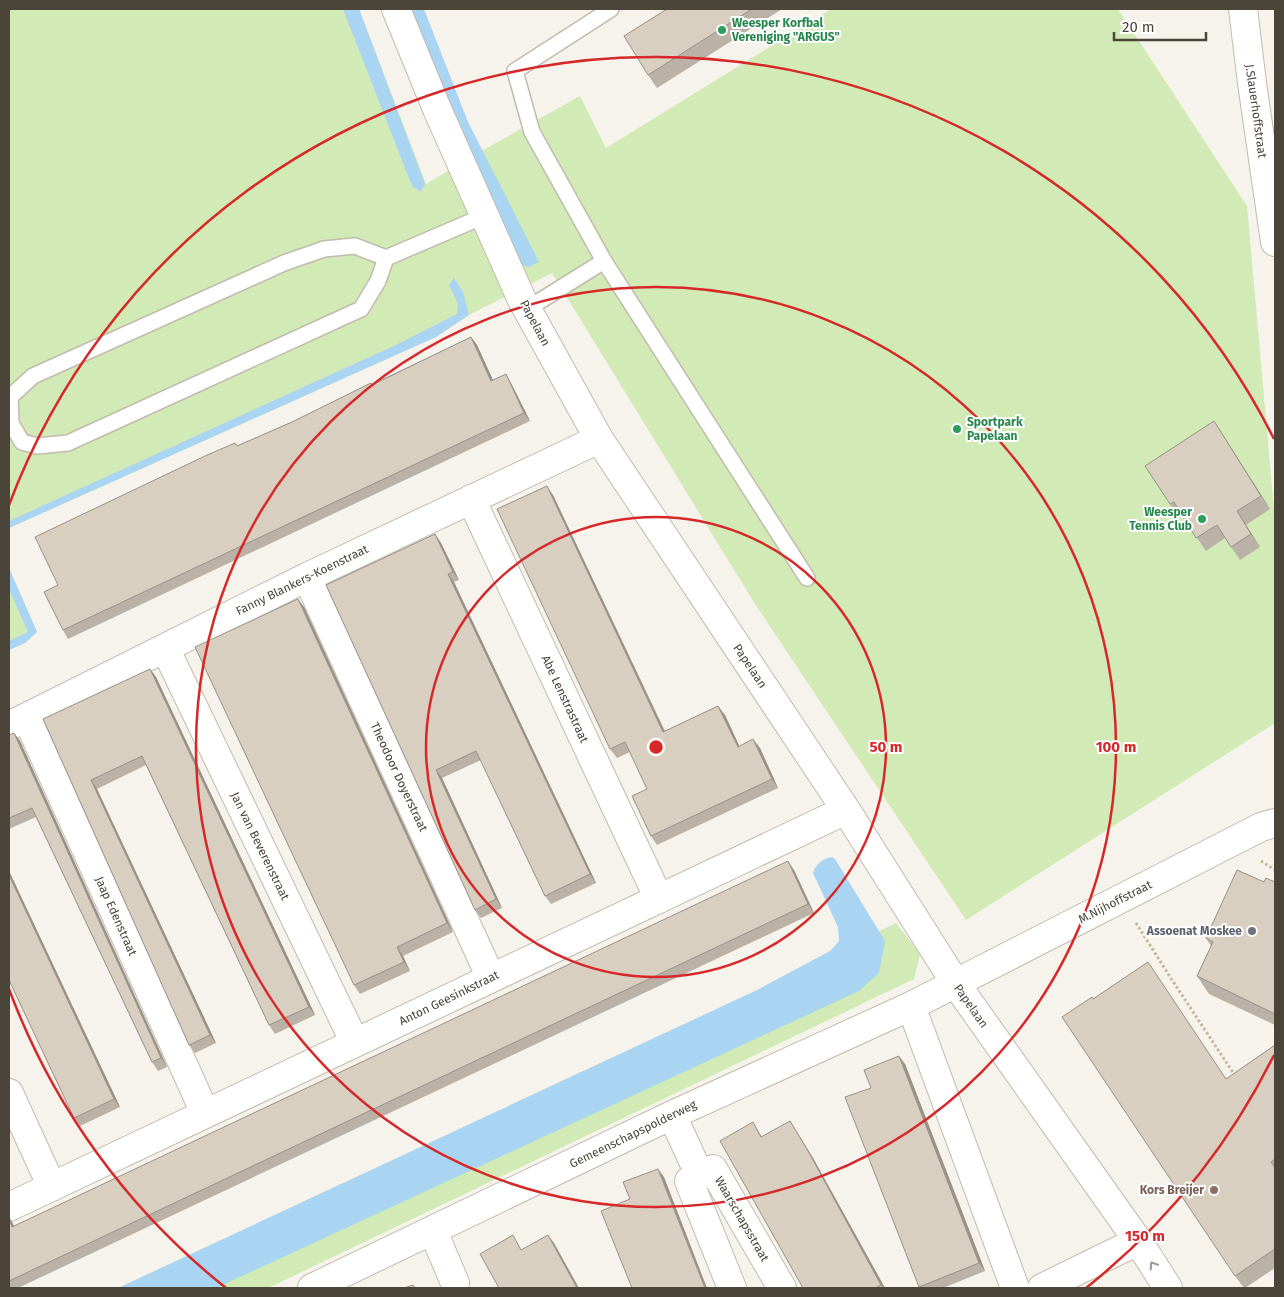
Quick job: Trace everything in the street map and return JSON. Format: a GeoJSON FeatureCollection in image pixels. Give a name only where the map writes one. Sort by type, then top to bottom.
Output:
{"type":"FeatureCollection","features":[{"type":"Feature","properties":{"kind":"street","name":"Papelaan"},"geometry":{"type":"LineString","coordinates":[[396,9],[437,109],[527,309],[598,439],[846,810],[956,984],[1138,1241],[1168,1288]]}},
{"type":"Feature","properties":{"kind":"street","name":"J.Slauerhoffstraat"},"geometry":{"type":"LineString","coordinates":[[1243,9],[1275,242]]}},
{"type":"Feature","properties":{"kind":"street","name":"Fanny Blankers-Koenstraat"},"geometry":{"type":"LineString","coordinates":[[18,722],[307,577],[598,439]]}},
{"type":"Feature","properties":{"kind":"street","name":"Abe Lenstrastraat"},"geometry":{"type":"LineString","coordinates":[[472,499],[659,899]]}},
{"type":"Feature","properties":{"kind":"street","name":"Theodoor Doyerstraat"},"geometry":{"type":"LineString","coordinates":[[307,577],[491,978]]}},
{"type":"Feature","properties":{"kind":"street","name":"Jan van Beverenstraat"},"geometry":{"type":"LineString","coordinates":[[165,648],[355,1043]]}},
{"type":"Feature","properties":{"kind":"street","name":"Jaap Edenstraat"},"geometry":{"type":"LineString","coordinates":[[18,722],[205,1113]]}},
{"type":"Feature","properties":{"kind":"street","name":"Anton Geesinkstraat"},"geometry":{"type":"LineString","coordinates":[[9,1207],[846,810]]}},
{"type":"Feature","properties":{"kind":"street","name":"M.Nijhoffstraat"},"geometry":{"type":"LineString","coordinates":[[956,984],[1261,827],[1275,823]]}},
{"type":"Feature","properties":{"kind":"street","name":"Gemeenschapspolderweg"},"geometry":{"type":"LineString","coordinates":[[312,1288],[672,1115],[956,984]]}},
{"type":"Feature","properties":{"kind":"street"},"geometry":{"type":"LineString","coordinates":[[911,1006],[1015,1288]]}},
{"type":"Feature","properties":{"kind":"street"},"geometry":{"type":"LineString","coordinates":[[9,1093],[52,1187]]}},
{"type":"Feature","properties":{"kind":"street"},"geometry":{"type":"LineString","coordinates":[[672,1115],[700,1176]]}},
{"type":"Feature","properties":{"kind":"street","name":"Waarschapsstraat"},"geometry":{"type":"LineString","coordinates":[[732,1288],[689,1181],[713,1169],[782,1288]]}},
{"type":"Feature","properties":{"kind":"street"},"geometry":{"type":"LineString","coordinates":[[433,1231],[459,1286]]}},
{"type":"Feature","properties":{"kind":"street"},"geometry":{"type":"LineString","coordinates":[[1042,1288],[1138,1241]]}},
{"type":"Feature","properties":{"kind":"lane"},"geometry":{"type":"LineString","coordinates":[[610,9],[515,71],[532,132],[604,260],[807,578]]}},
{"type":"Feature","properties":{"kind":"lane"},"geometry":{"type":"LineString","coordinates":[[386,258],[378,281],[361,309],[68,443],[38,446],[22,442],[11,423],[9,396],[33,376],[284,263],[324,248],[355,246],[386,258],[484,216]]}},
{"type":"Feature","properties":{"kind":"lane"},"geometry":{"type":"LineString","coordinates":[[527,309],[604,260]]}},
{"type":"Feature","properties":{"kind":"path"},"geometry":{"type":"LineString","coordinates":[[1121,899],[1239,1082]]}},
{"type":"Feature","properties":{"kind":"green space","name":"Sportpark Papelaan"},"geometry":{"type":"Polygon","coordinates":[[[9,9],[359,9],[426,184],[580,96],[606,148],[831,9],[1118,9],[1247,206],[1275,520],[1275,723],[966,920],[755,604],[552,273],[469,315],[436,337],[9,528],[9,9]]]}},
{"type":"Feature","properties":{"kind":"green space"},"geometry":{"type":"Polygon","coordinates":[[[9,568],[37,632],[25,643],[9,650],[9,568]]]}},
{"type":"Feature","properties":{"kind":"green space"},"geometry":{"type":"Polygon","coordinates":[[[896,923],[920,954],[914,979],[268,1288],[192,1288],[765,987],[896,923]]]}},
{"type":"Feature","properties":{"kind":"water"},"geometry":{"type":"Polygon","coordinates":[[[343,9],[359,9],[425,184],[421,192],[412,186],[343,9]]]}},
{"type":"Feature","properties":{"kind":"water"},"geometry":{"type":"Polygon","coordinates":[[[410,9],[424,9],[468,122],[539,262],[528,267],[520,264],[501,227],[410,9]]]}},
{"type":"Feature","properties":{"kind":"water"},"geometry":{"type":"Polygon","coordinates":[[[454,278],[463,292],[469,315],[436,337],[9,528],[9,521],[396,345],[457,314],[458,304],[449,285],[454,278]]]}},
{"type":"Feature","properties":{"kind":"water"},"geometry":{"type":"Polygon","coordinates":[[[9,568],[37,632],[25,643],[9,650],[9,641],[28,632],[9,589],[9,568]]]}},
{"type":"Feature","properties":{"kind":"water"},"geometry":{"type":"Polygon","coordinates":[[[832,857],[885,941],[879,973],[859,991],[216,1288],[118,1288],[757,990],[830,951],[839,941],[838,927],[813,873],[820,862],[832,857]]]}},
{"type":"Feature","properties":{"kind":"building"},"geometry":{"type":"Polygon","coordinates":[[[667,9],[752,9],[648,75],[624,36],[667,9]]]}},
{"type":"Feature","properties":{"kind":"building"},"geometry":{"type":"Polygon","coordinates":[[[471,337],[491,381],[506,374],[524,413],[63,630],[44,592],[58,585],[35,537],[205,456],[235,443],[237,446],[292,422],[471,337]]]}},
{"type":"Feature","properties":{"kind":"building"},"geometry":{"type":"Polygon","coordinates":[[[1214,421],[1261,496],[1237,511],[1251,534],[1231,547],[1217,525],[1196,538],[1174,502],[1170,504],[1145,466],[1214,421]]]}},
{"type":"Feature","properties":{"kind":"building"},"geometry":{"type":"Polygon","coordinates":[[[547,486],[663,732],[718,706],[738,747],[753,739],[772,779],[651,836],[632,796],[647,789],[625,742],[610,749],[497,509],[547,486]]]}},
{"type":"Feature","properties":{"kind":"building"},"geometry":{"type":"Polygon","coordinates":[[[435,534],[453,572],[448,574],[590,874],[545,896],[476,751],[436,770],[496,899],[475,910],[326,585],[435,534]]]}},
{"type":"Feature","properties":{"kind":"building"},"geometry":{"type":"Polygon","coordinates":[[[298,599],[447,923],[397,947],[404,962],[354,985],[195,647],[298,599]]]}},
{"type":"Feature","properties":{"kind":"building"},"geometry":{"type":"Polygon","coordinates":[[[150,669],[309,1007],[269,1025],[142,756],[91,780],[210,1035],[189,1045],[43,719],[150,669]]]}},
{"type":"Feature","properties":{"kind":"building"},"geometry":{"type":"Polygon","coordinates":[[[14,733],[161,1058],[152,1062],[32,808],[9,818],[9,735],[14,733]]]}},
{"type":"Feature","properties":{"kind":"building"},"geometry":{"type":"Polygon","coordinates":[[[788,861],[808,904],[9,1281],[9,1219],[12,1227],[788,861]]]}},
{"type":"Feature","properties":{"kind":"building","name":"Assoenat Moskee"},"geometry":{"type":"Polygon","coordinates":[[[1237,870],[1264,882],[1266,878],[1275,882],[1275,1014],[1197,976],[1213,942],[1206,938],[1237,870]]]}},
{"type":"Feature","properties":{"kind":"building"},"geometry":{"type":"Polygon","coordinates":[[[9,875],[114,1099],[74,1118],[9,980],[9,875]]]}},
{"type":"Feature","properties":{"kind":"building","name":"Kors Breijer"},"geometry":{"type":"Polygon","coordinates":[[[1148,962],[1226,1079],[1275,1045],[1275,1159],[1271,1162],[1275,1168],[1275,1249],[1235,1276],[1062,1017],[1092,997],[1093,999],[1148,962]]]}},
{"type":"Feature","properties":{"kind":"building"},"geometry":{"type":"Polygon","coordinates":[[[899,1056],[979,1263],[919,1287],[845,1097],[871,1088],[864,1070],[899,1056]]]}},
{"type":"Feature","properties":{"kind":"building"},"geometry":{"type":"Polygon","coordinates":[[[790,1121],[881,1285],[875,1288],[803,1288],[720,1141],[753,1122],[761,1137],[790,1121]]]}},
{"type":"Feature","properties":{"kind":"building"},"geometry":{"type":"Polygon","coordinates":[[[658,1169],[705,1288],[632,1288],[601,1211],[630,1199],[623,1182],[658,1169]]]}},
{"type":"Feature","properties":{"kind":"building"},"geometry":{"type":"Polygon","coordinates":[[[513,1235],[521,1250],[548,1235],[577,1288],[499,1288],[480,1254],[513,1235]]]}},
{"type":"Feature","properties":{"kind":"building"},"geometry":{"type":"Polygon","coordinates":[[[413,1285],[415,1288],[404,1288],[413,1285]]]}},
{"type":"Feature","properties":{"kind":"place","name":"Weesper Korfbal Vereniging \"ARGUS\""},"geometry":{"type":"Point","coordinates":[722,30]}},
{"type":"Feature","properties":{"kind":"place","name":"Sportpark Papelaan"},"geometry":{"type":"Point","coordinates":[957,429]}},
{"type":"Feature","properties":{"kind":"place","name":"Weesper Tennis Club"},"geometry":{"type":"Point","coordinates":[1202,519]}},
{"type":"Feature","properties":{"kind":"place","name":"Assoenat Moskee"},"geometry":{"type":"Point","coordinates":[1252,931]}},
{"type":"Feature","properties":{"kind":"place","name":"Kors Breijer"},"geometry":{"type":"Point","coordinates":[1214,1190]}}]}
